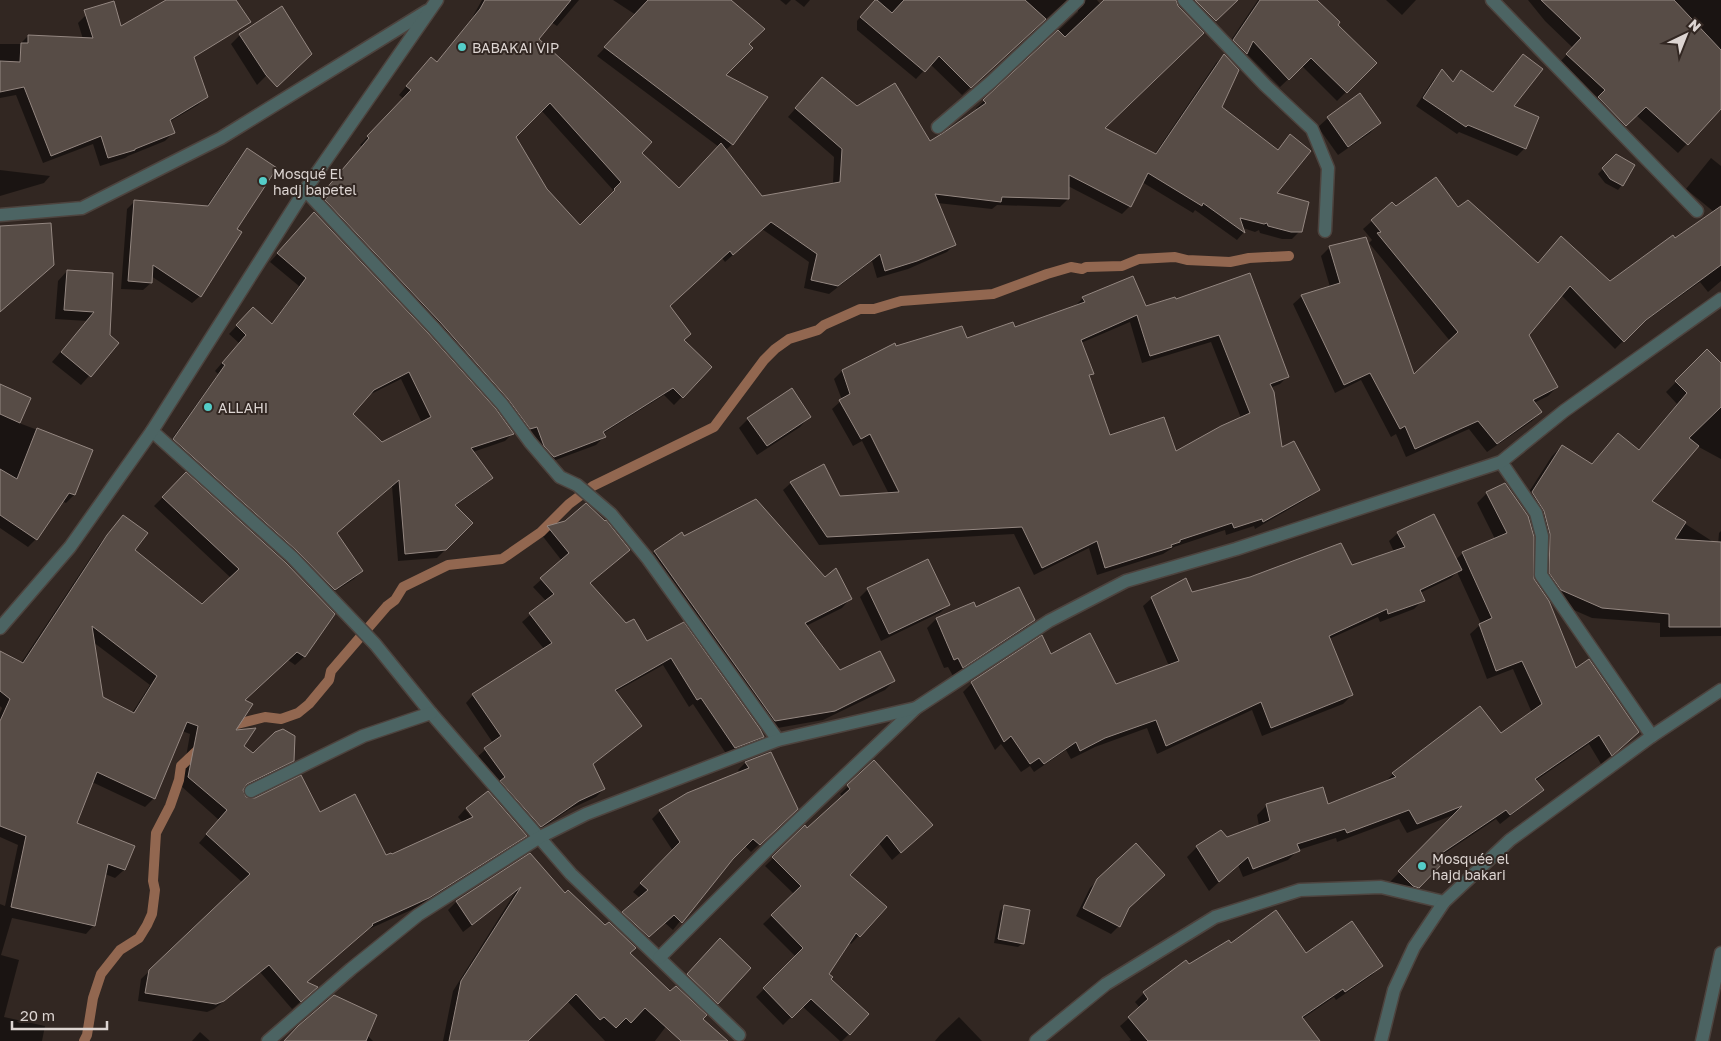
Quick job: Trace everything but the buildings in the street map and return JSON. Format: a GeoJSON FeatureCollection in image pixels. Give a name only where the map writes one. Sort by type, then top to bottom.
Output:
{"type":"FeatureCollection","features":[{"type":"Feature","properties":{"kind":"street"},"geometry":{"type":"LineString","coordinates":[[938,127],[990,82],[1078,0]]}},
{"type":"Feature","properties":{"kind":"street"},"geometry":{"type":"LineString","coordinates":[[1184,0],[1264,85],[1312,129],[1328,168],[1325,231]]}},
{"type":"Feature","properties":{"kind":"street"},"geometry":{"type":"LineString","coordinates":[[1492,0],[1697,211]]}},
{"type":"Feature","properties":{"kind":"street"},"geometry":{"type":"LineString","coordinates":[[0,628],[70,547],[152,431],[305,190],[434,4]]}},
{"type":"Feature","properties":{"kind":"street"},"geometry":{"type":"LineString","coordinates":[[0,215],[82,208],[221,138],[434,4]]}},
{"type":"Feature","properties":{"kind":"street"},"geometry":{"type":"LineString","coordinates":[[305,190],[502,404],[530,442],[560,477],[577,485],[611,514],[648,559],[778,740]]}},
{"type":"Feature","properties":{"kind":"street"},"geometry":{"type":"LineString","coordinates":[[659,958],[772,844],[916,708],[1049,621],[1126,581],[1236,549],[1500,462],[1564,411],[1721,299]]}},
{"type":"Feature","properties":{"kind":"street"},"geometry":{"type":"LineString","coordinates":[[152,431],[292,557],[375,644],[431,713],[571,874],[739,1035]]}},
{"type":"Feature","properties":{"kind":"street"},"geometry":{"type":"LineString","coordinates":[[1500,462],[1536,512],[1542,536],[1541,575],[1652,736]]}},
{"type":"Feature","properties":{"kind":"street"},"geometry":{"type":"LineString","coordinates":[[1382,1041],[1394,990],[1414,948],[1444,902],[1510,840],[1652,736],[1721,690]]}},
{"type":"Feature","properties":{"kind":"street"},"geometry":{"type":"LineString","coordinates":[[268,1041],[351,969],[418,915],[540,837],[586,814],[778,740],[916,708]]}},
{"type":"Feature","properties":{"kind":"street"},"geometry":{"type":"LineString","coordinates":[[251,791],[363,736],[431,713]]}},
{"type":"Feature","properties":{"kind":"street"},"geometry":{"type":"LineString","coordinates":[[1036,1041],[1106,984],[1215,918],[1300,890],[1381,887],[1444,902]]}},
{"type":"Feature","properties":{"kind":"street"},"geometry":{"type":"LineString","coordinates":[[1702,1041],[1721,953]]}},
{"type":"Feature","properties":{"kind":"waterway"},"geometry":{"type":"LineString","coordinates":[[229,726],[265,717],[281,719],[298,713],[309,704],[329,680],[331,671],[387,606],[395,600],[403,587],[448,565],[502,559],[541,532],[569,504],[593,486],[714,427],[764,360],[789,339],[818,330],[824,325],[860,309],[874,309],[901,301],[993,294],[1071,267],[1082,269],[1086,267],[1122,266],[1139,259],[1175,257],[1187,260],[1230,262],[1249,258],[1289,256]]}},
{"type":"Feature","properties":{"kind":"waterway"},"geometry":{"type":"LineString","coordinates":[[84,1041],[87,1035],[93,998],[101,974],[120,950],[139,938],[152,914],[155,890],[153,881],[156,833],[170,806],[179,780],[181,766],[200,748]]}},
{"type":"Feature","properties":{"kind":"place","name":"BABAKAI VIP"},"geometry":{"type":"Point","coordinates":[462,47]}},
{"type":"Feature","properties":{"kind":"place","name":"Mosqué El hadj bapetel"},"geometry":{"type":"Point","coordinates":[263,181]}},
{"type":"Feature","properties":{"kind":"place","name":"ALLAHI"},"geometry":{"type":"Point","coordinates":[208,407]}},
{"type":"Feature","properties":{"kind":"place","name":"Mosquée el hajd bakari"},"geometry":{"type":"Point","coordinates":[1422,866]}}]}
